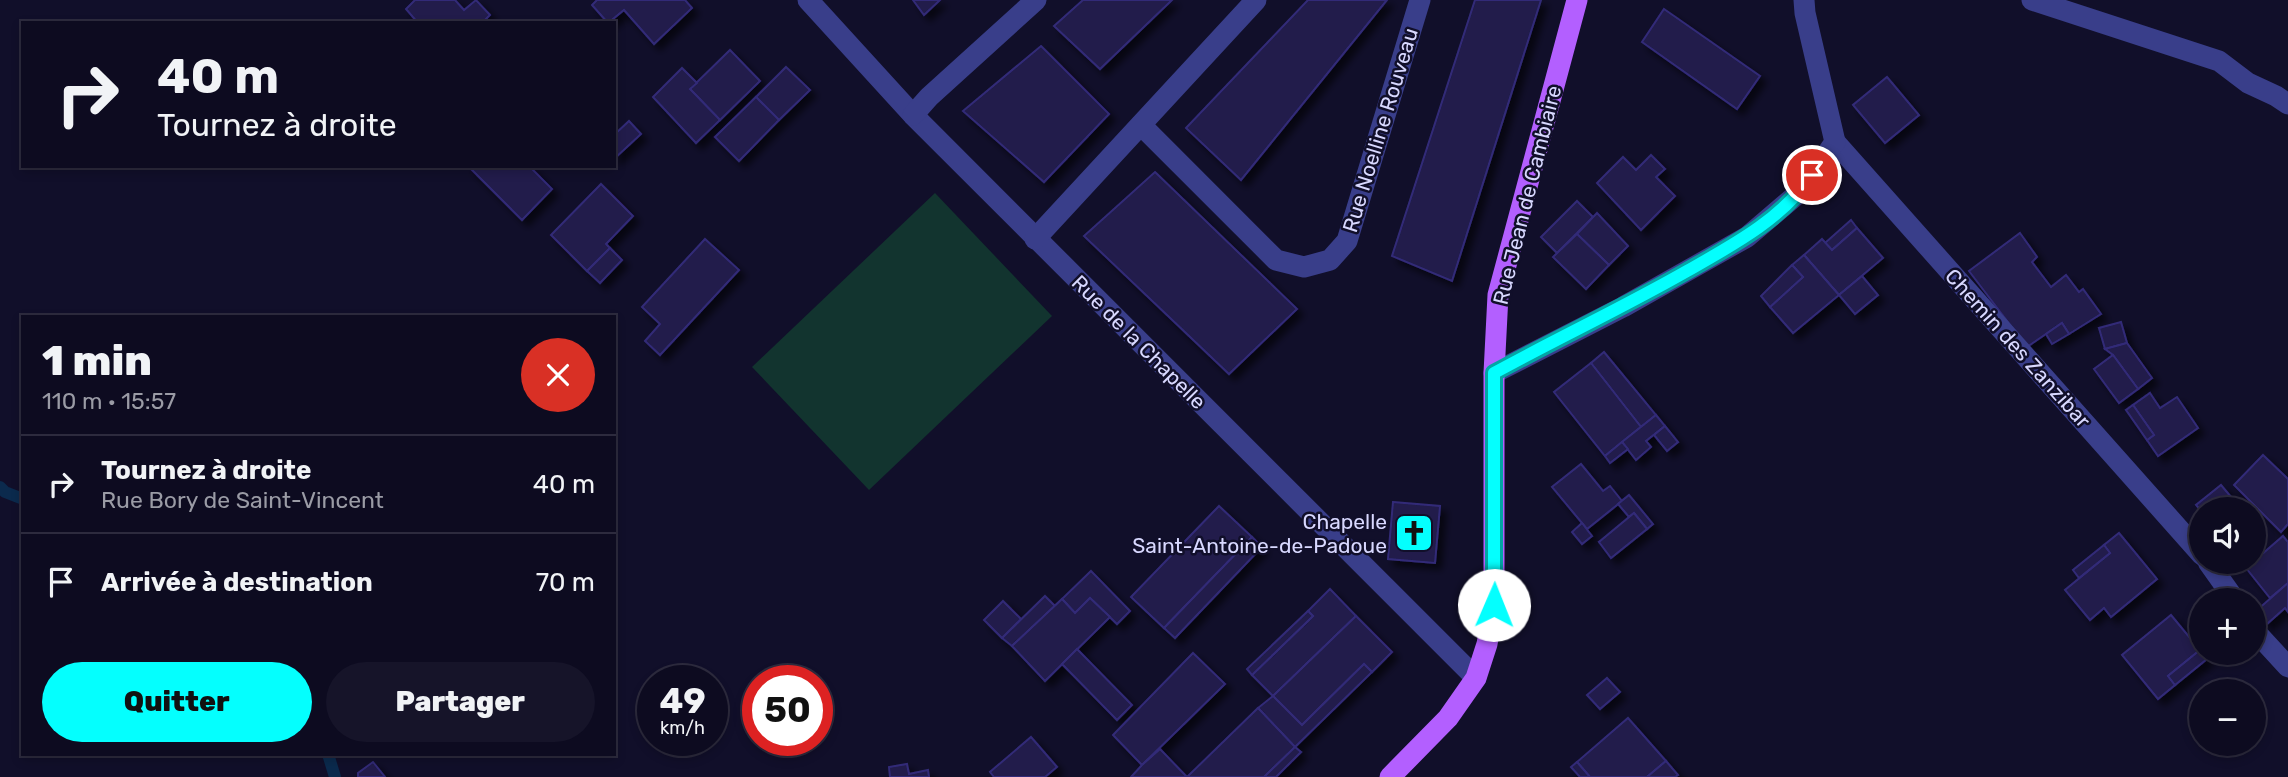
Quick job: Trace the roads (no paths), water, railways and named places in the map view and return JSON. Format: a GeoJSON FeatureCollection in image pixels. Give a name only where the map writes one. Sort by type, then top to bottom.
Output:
{"type":"FeatureCollection","features":[{"type":"Feature","properties":{"kind":"main road","name":"Rue Jean de Cambiaire"},"geometry":{"type":"LineString","coordinates":[[1390,777],[1448,718],[1476,678],[1488,644],[1494,605],[1494,373],[1498,295],[1577,0]]}},
{"type":"Feature","properties":{"kind":"street","name":"Rue de la Chapelle"},"geometry":{"type":"LineString","coordinates":[[808,0],[913,115],[1035,239],[1476,678]]}},
{"type":"Feature","properties":{"kind":"street"},"geometry":{"type":"LineString","coordinates":[[913,115],[929,97],[1036,0]]}},
{"type":"Feature","properties":{"kind":"street"},"geometry":{"type":"LineString","coordinates":[[1035,239],[1256,0]]}},
{"type":"Feature","properties":{"kind":"street","name":"Rue Noelline Rouveau"},"geometry":{"type":"LineString","coordinates":[[1141,125],[1276,260],[1304,267],[1331,260],[1347,241],[1420,0]]}},
{"type":"Feature","properties":{"kind":"street"},"geometry":{"type":"LineString","coordinates":[[1494,373],[1623,307],[1747,237],[1801,191],[1835,142],[1804,0]]}},
{"type":"Feature","properties":{"kind":"street"},"geometry":{"type":"LineString","coordinates":[[2032,0],[2219,61],[2248,83],[2288,104]]}},
{"type":"Feature","properties":{"kind":"street","name":"Chemin des Zanzibar"},"geometry":{"type":"LineString","coordinates":[[1835,142],[2189,540]]}},
{"type":"Feature","properties":{"kind":"street"},"geometry":{"type":"LineString","coordinates":[[2266,644],[2288,667]]}},
{"type":"Feature","properties":{"kind":"waterway"},"geometry":{"type":"LineString","coordinates":[[0,487],[21,498]]}},
{"type":"Feature","properties":{"kind":"waterway"},"geometry":{"type":"LineString","coordinates":[[329,756],[335,777]]}},
{"type":"Feature","properties":{"kind":"place","name":"Chapelle Saint-Antoine-de-Padoue"},"geometry":{"type":"Point","coordinates":[1414,533]}}]}
